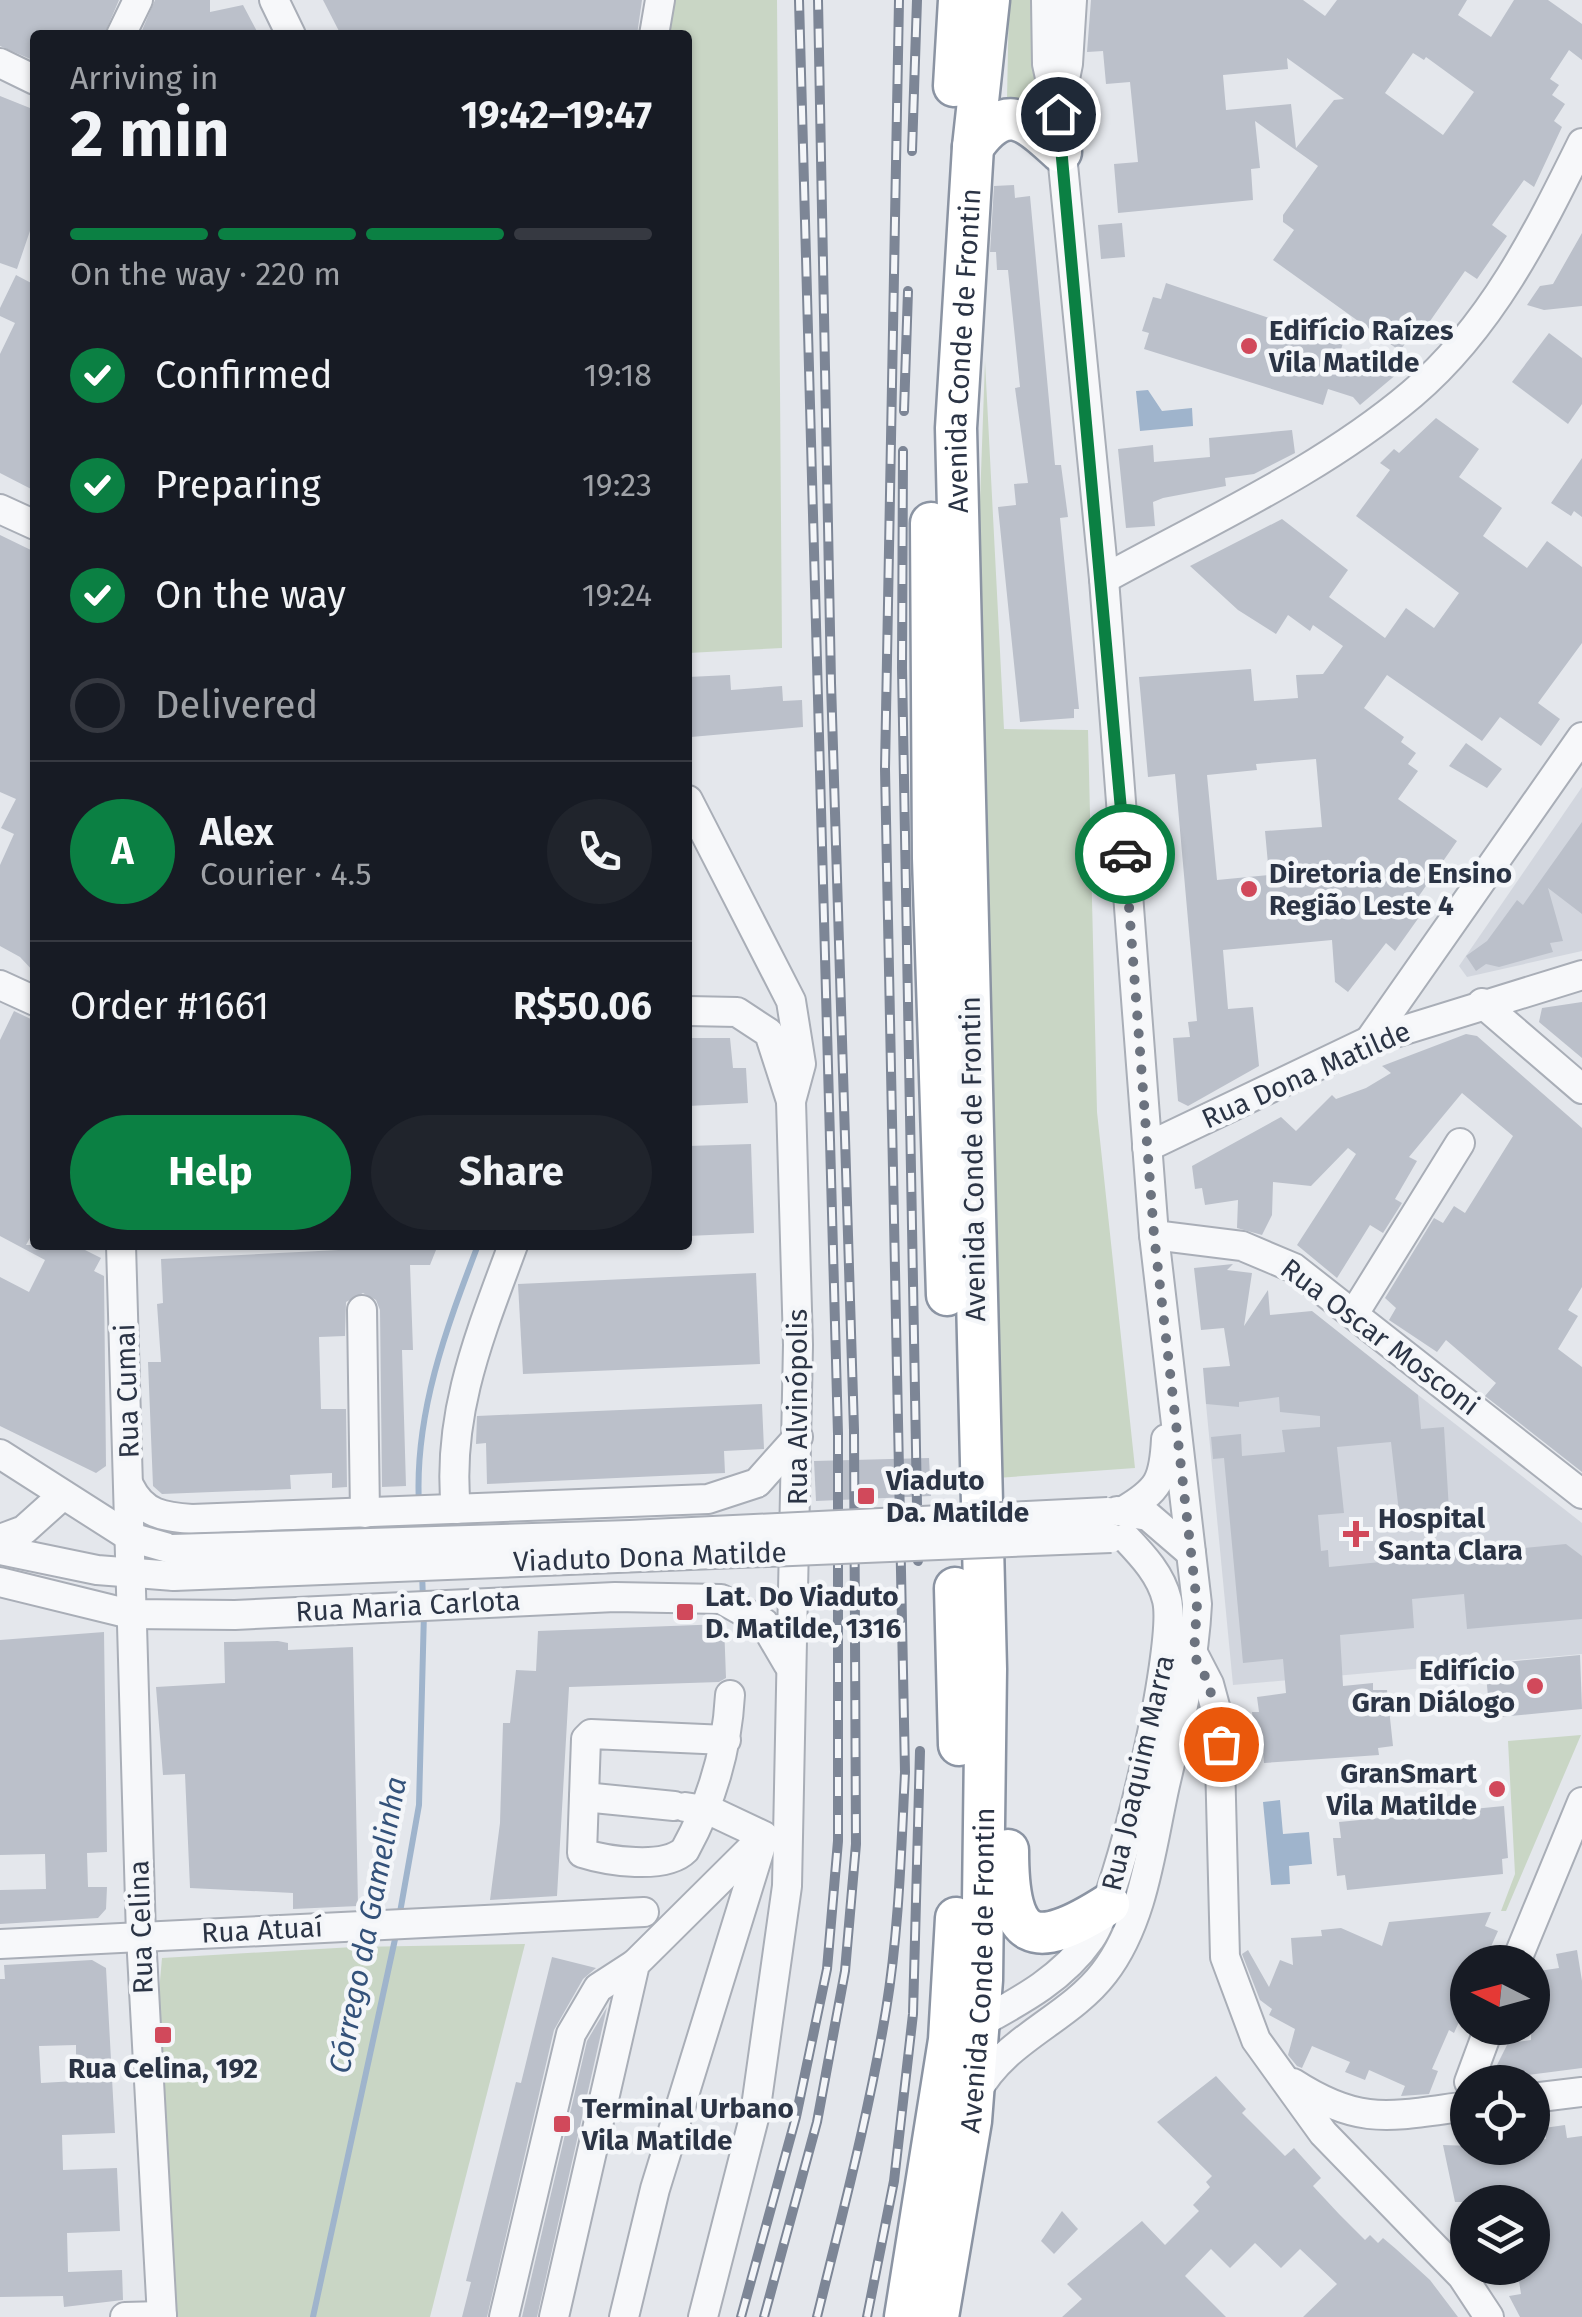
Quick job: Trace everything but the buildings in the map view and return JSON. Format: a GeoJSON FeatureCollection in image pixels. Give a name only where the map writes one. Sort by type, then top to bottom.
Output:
{"type":"FeatureCollection","features":[{"type":"Feature","properties":{"kind":"highway","name":"Avenida Conde de Frontin"},"geometry":{"type":"LineString","coordinates":[[938,2317],[973,2098],[964,2032],[930,625],[934,410],[959,0]]}},
{"type":"Feature","properties":{"kind":"highway","name":"Avenida Conde de Frontin"},"geometry":{"type":"LineString","coordinates":[[906,2317],[964,2032],[986,1669],[956,428],[972,148],[989,0]]}},
{"type":"Feature","properties":{"kind":"highway"},"geometry":{"type":"LineString","coordinates":[[972,148],[983,132],[1000,122],[1019,120],[1060,133]]}},
{"type":"Feature","properties":{"kind":"highway"},"geometry":{"type":"LineString","coordinates":[[986,1669],[1002,1732],[1009,1896],[1014,1914],[1026,1928],[1042,1934],[1061,1932],[1109,1904]]}},
{"type":"Feature","properties":{"kind":"street"},"geometry":{"type":"LineString","coordinates":[[123,30],[138,0]]}},
{"type":"Feature","properties":{"kind":"street"},"geometry":{"type":"LineString","coordinates":[[274,0],[289,30]]}},
{"type":"Feature","properties":{"kind":"street"},"geometry":{"type":"LineString","coordinates":[[655,30],[660,0]]}},
{"type":"Feature","properties":{"kind":"street","name":"Rua Joaquim Marra"},"geometry":{"type":"LineString","coordinates":[[973,2098],[991,2068],[1086,1992],[1122,1944],[1145,1878],[1194,1655],[1197,1604],[1154,1235],[1104,579],[1060,133],[1047,64],[1046,0]]}},
{"type":"Feature","properties":{"kind":"street","name":"Rua Joaquim Marra"},"geometry":{"type":"LineString","coordinates":[[1060,133],[1072,0]]}},
{"type":"Feature","properties":{"kind":"street"},"geometry":{"type":"LineString","coordinates":[[0,63],[30,78]]}},
{"type":"Feature","properties":{"kind":"street"},"geometry":{"type":"LineString","coordinates":[[1104,579],[1324,456],[1413,393],[1452,354],[1527,254],[1582,143]]}},
{"type":"Feature","properties":{"kind":"street"},"geometry":{"type":"LineString","coordinates":[[0,508],[30,523]]}},
{"type":"Feature","properties":{"kind":"street"},"geometry":{"type":"LineString","coordinates":[[1370,1042],[1582,737]]}},
{"type":"Feature","properties":{"kind":"street"},"geometry":{"type":"LineString","coordinates":[[692,808],[791,1001],[801,1064],[791,1101]]}},
{"type":"Feature","properties":{"kind":"street","name":"Rua Dona Matilde"},"geometry":{"type":"LineString","coordinates":[[1148,1147],[1370,1042],[1482,1002],[1582,975]]}},
{"type":"Feature","properties":{"kind":"street"},"geometry":{"type":"LineString","coordinates":[[0,985],[30,1000]]}},
{"type":"Feature","properties":{"kind":"street"},"geometry":{"type":"LineString","coordinates":[[1482,1002],[1582,1090]]}},
{"type":"Feature","properties":{"kind":"street"},"geometry":{"type":"LineString","coordinates":[[692,1011],[736,1012],[770,1033],[791,1101]]}},
{"type":"Feature","properties":{"kind":"street","name":"Rua Alvinópolis"},"geometry":{"type":"LineString","coordinates":[[703,2317],[751,2132],[788,1886],[788,1666],[798,1438],[791,1101]]}},
{"type":"Feature","properties":{"kind":"street"},"geometry":{"type":"LineString","coordinates":[[1355,1312],[1460,1143]]}},
{"type":"Feature","properties":{"kind":"street","name":"Rua Oscar Mosconi"},"geometry":{"type":"LineString","coordinates":[[1154,1235],[1206,1240],[1266,1253],[1355,1312],[1582,1494]]}},
{"type":"Feature","properties":{"kind":"street","name":"Rua Cumai"},"geometry":{"type":"LineString","coordinates":[[121,1250],[130,1537]]}},
{"type":"Feature","properties":{"kind":"street"},"geometry":{"type":"LineString","coordinates":[[448,1510],[460,1400],[511,1250]]}},
{"type":"Feature","properties":{"kind":"street"},"geometry":{"type":"LineString","coordinates":[[362,1310],[365,1513]]}},
{"type":"Feature","properties":{"kind":"street","name":"Rua Joaquim Marra"},"geometry":{"type":"LineString","coordinates":[[964,2032],[1022,2001],[1077,1956],[1109,1904],[1158,1696],[1170,1622],[1161,1582],[1117,1525],[1164,1472],[1166,1434],[1176,1415]]}},
{"type":"Feature","properties":{"kind":"street"},"geometry":{"type":"LineString","coordinates":[[130,1487],[137,1502],[149,1511],[192,1520],[708,1499],[739,1493],[774,1469],[798,1438]]}},
{"type":"Feature","properties":{"kind":"street"},"geometry":{"type":"LineString","coordinates":[[0,1454],[173,1562]]}},
{"type":"Feature","properties":{"kind":"street"},"geometry":{"type":"LineString","coordinates":[[1159,1523],[1184,1492]]}},
{"type":"Feature","properties":{"kind":"street"},"geometry":{"type":"LineString","coordinates":[[0,1539],[24,1530],[63,1495]]}},
{"type":"Feature","properties":{"kind":"street"},"geometry":{"type":"LineString","coordinates":[[612,1504],[626,1525],[632,1549],[628,1575],[616,1597]]}},
{"type":"Feature","properties":{"kind":"street"},"geometry":{"type":"LineString","coordinates":[[1117,1525],[1159,1523],[1192,1553]]}},
{"type":"Feature","properties":{"kind":"street","name":"Viaduto Dona Matilde"},"geometry":{"type":"LineString","coordinates":[[173,1562],[630,1534],[1117,1525]]}},
{"type":"Feature","properties":{"kind":"street","name":"Rua Celina"},"geometry":{"type":"LineString","coordinates":[[125,2317],[162,2316],[140,1936],[130,1537]]}},
{"type":"Feature","properties":{"kind":"street"},"geometry":{"type":"LineString","coordinates":[[0,1550],[131,1574],[173,1562]]}},
{"type":"Feature","properties":{"kind":"street","name":"Rua Maria Carlota"},"geometry":{"type":"LineString","coordinates":[[0,1582],[130,1614],[235,1615],[670,1596],[737,1605],[764,1623],[788,1666]]}},
{"type":"Feature","properties":{"kind":"street"},"geometry":{"type":"LineString","coordinates":[[1194,1655],[1209,1684],[1220,1732],[1223,1930],[1229,1976],[1256,2040],[1286,2078],[1297,2100],[1462,2276],[1489,2317]]}},
{"type":"Feature","properties":{"kind":"street"},"geometry":{"type":"LineString","coordinates":[[726,1740],[591,1734],[586,1739],[582,1853],[660,1862],[678,1857],[688,1807],[726,1740],[730,1695]]}},
{"type":"Feature","properties":{"kind":"street","name":"Rua Alvinópolis"},"geometry":{"type":"LineString","coordinates":[[624,2317],[655,2189],[764,1836],[789,1772]]}},
{"type":"Feature","properties":{"kind":"street"},"geometry":{"type":"LineString","coordinates":[[504,2317],[572,2034],[598,1988],[635,1964],[764,1836],[688,1807],[584,1797]]}},
{"type":"Feature","properties":{"kind":"street"},"geometry":{"type":"LineString","coordinates":[[1523,1945],[1582,1802]]}},
{"type":"Feature","properties":{"kind":"street","name":"Rua Atuaí"},"geometry":{"type":"LineString","coordinates":[[0,1944],[644,1912]]}},
{"type":"Feature","properties":{"kind":"street"},"geometry":{"type":"LineString","coordinates":[[554,2317],[635,1964]]}},
{"type":"Feature","properties":{"kind":"street"},"geometry":{"type":"LineString","coordinates":[[1286,2078],[1324,2103],[1374,2118]]}},
{"type":"Feature","properties":{"kind":"street"},"geometry":{"type":"LineString","coordinates":[[1550,2096],[1582,2092]]}},
{"type":"Feature","properties":{"kind":"street"},"geometry":{"type":"LineString","coordinates":[[1352,2163],[1355,2134],[1374,2118],[1450,2101]]}},
{"type":"Feature","properties":{"kind":"shaded area"},"geometry":{"type":"Polygon","coordinates":[[[1582,787],[1582,951],[1467,977],[1459,966],[1582,787]]]}},
{"type":"Feature","properties":{"kind":"shaded area","name":"Hospital Santa Clara"},"geometry":{"type":"Polygon","coordinates":[[[1404,1384],[1582,1523],[1582,1654],[1233,1685],[1206,1404],[1404,1384]]]}},
{"type":"Feature","properties":{"kind":"green space"},"geometry":{"type":"Polygon","coordinates":[[[670,0],[777,0],[782,648],[692,653],[692,30],[665,30],[670,0]]]}},
{"type":"Feature","properties":{"kind":"green space"},"geometry":{"type":"Polygon","coordinates":[[[1009,0],[1034,0],[1039,105],[1011,104],[1007,99],[1009,0]]]}},
{"type":"Feature","properties":{"kind":"green space"},"geometry":{"type":"Polygon","coordinates":[[[985,361],[1004,729],[1088,730],[1097,1112],[1135,1468],[997,1478],[972,726],[985,361]]]}},
{"type":"Feature","properties":{"kind":"green space"},"geometry":{"type":"Polygon","coordinates":[[[1581,1735],[1506,1911],[1501,1911],[1515,1874],[1508,1741],[1581,1735]]]}},
{"type":"Feature","properties":{"kind":"green space"},"geometry":{"type":"Polygon","coordinates":[[[525,1944],[430,2317],[175,2317],[157,2015],[162,1958],[354,1947],[525,1944]]]}},
{"type":"Feature","properties":{"kind":"water"},"geometry":{"type":"Polygon","coordinates":[[[1148,390],[1162,411],[1192,408],[1193,426],[1140,431],[1136,391],[1148,390]]]}},
{"type":"Feature","properties":{"kind":"water"},"geometry":{"type":"Polygon","coordinates":[[[1280,1800],[1283,1834],[1309,1832],[1312,1864],[1289,1866],[1290,1884],[1271,1885],[1263,1802],[1280,1800]]]}},
{"type":"Feature","properties":{"kind":"waterway","name":"Córrego da Gamelinha"},"geometry":{"type":"LineString","coordinates":[[419,1505],[427,1405],[444,1340],[476,1250]]}},
{"type":"Feature","properties":{"kind":"waterway","name":"Córrego da Gamelinha"},"geometry":{"type":"LineString","coordinates":[[422,1572],[423,1600]]}},
{"type":"Feature","properties":{"kind":"waterway","name":"Córrego da Gamelinha"},"geometry":{"type":"LineString","coordinates":[[399,1918],[419,1805],[424,1612]]}},
{"type":"Feature","properties":{"kind":"waterway","name":"Córrego da Gamelinha"},"geometry":{"type":"LineString","coordinates":[[313,2317],[397,1930]]}},
{"type":"Feature","properties":{"kind":"railway"},"geometry":{"type":"LineString","coordinates":[[741,2317],[796,2117],[827,1969],[838,1841],[838,1434],[799,0]]}},
{"type":"Feature","properties":{"kind":"railway"},"geometry":{"type":"LineString","coordinates":[[764,2317],[817,2122],[845,1971],[856,1844],[854,1430],[831,683],[818,0]]}},
{"type":"Feature","properties":{"kind":"railway"},"geometry":{"type":"LineString","coordinates":[[817,2317],[886,2010],[897,1921],[905,1772],[885,769],[899,0]]}},
{"type":"Feature","properties":{"kind":"railway"},"geometry":{"type":"LineString","coordinates":[[912,151],[917,0]]}},
{"type":"Feature","properties":{"kind":"railway"},"geometry":{"type":"LineString","coordinates":[[904,411],[908,291]]}},
{"type":"Feature","properties":{"kind":"railway"},"geometry":{"type":"LineString","coordinates":[[903,451],[902,668],[918,1561]]}},
{"type":"Feature","properties":{"kind":"railway"},"geometry":{"type":"LineString","coordinates":[[867,2317],[894,2181],[913,2014],[920,1751]]}},
{"type":"Feature","properties":{"kind":"way so far"},"geometry":{"type":"LineString","coordinates":[[1125,854],[1154,1235],[1197,1604],[1194,1655],[1209,1684],[1221,1744]]}},
{"type":"Feature","properties":{"kind":"place","name":"Edifício Raízes Vila Matilde"},"geometry":{"type":"Point","coordinates":[1249,346]}},
{"type":"Feature","properties":{"kind":"place","name":"Diretoria de Ensino Região Leste 4"},"geometry":{"type":"Point","coordinates":[1249,889]}},
{"type":"Feature","properties":{"kind":"place","name":"Viaduto Da. Matilde"},"geometry":{"type":"Point","coordinates":[866,1496]}},
{"type":"Feature","properties":{"kind":"place","name":"Hospital Santa Clara"},"geometry":{"type":"Point","coordinates":[1356,1534]}},
{"type":"Feature","properties":{"kind":"place","name":"Lat. Do Viaduto D. Matilde, 1316"},"geometry":{"type":"Point","coordinates":[685,1612]}},
{"type":"Feature","properties":{"kind":"place","name":"Edifício Gran Diálogo"},"geometry":{"type":"Point","coordinates":[1535,1686]}},
{"type":"Feature","properties":{"kind":"place","name":"GranSmart Vila Matilde"},"geometry":{"type":"Point","coordinates":[1497,1789]}},
{"type":"Feature","properties":{"kind":"place","name":"Rua Celina, 192"},"geometry":{"type":"Point","coordinates":[163,2035]}},
{"type":"Feature","properties":{"kind":"place","name":"Terminal Urbano Vila Matilde"},"geometry":{"type":"Point","coordinates":[562,2124]}},
{"type":"Feature","properties":{"kind":"route"},"geometry":{"type":"LineString","coordinates":[[1058,114],[1072,286],[1104,579],[1125,854]]}}]}
